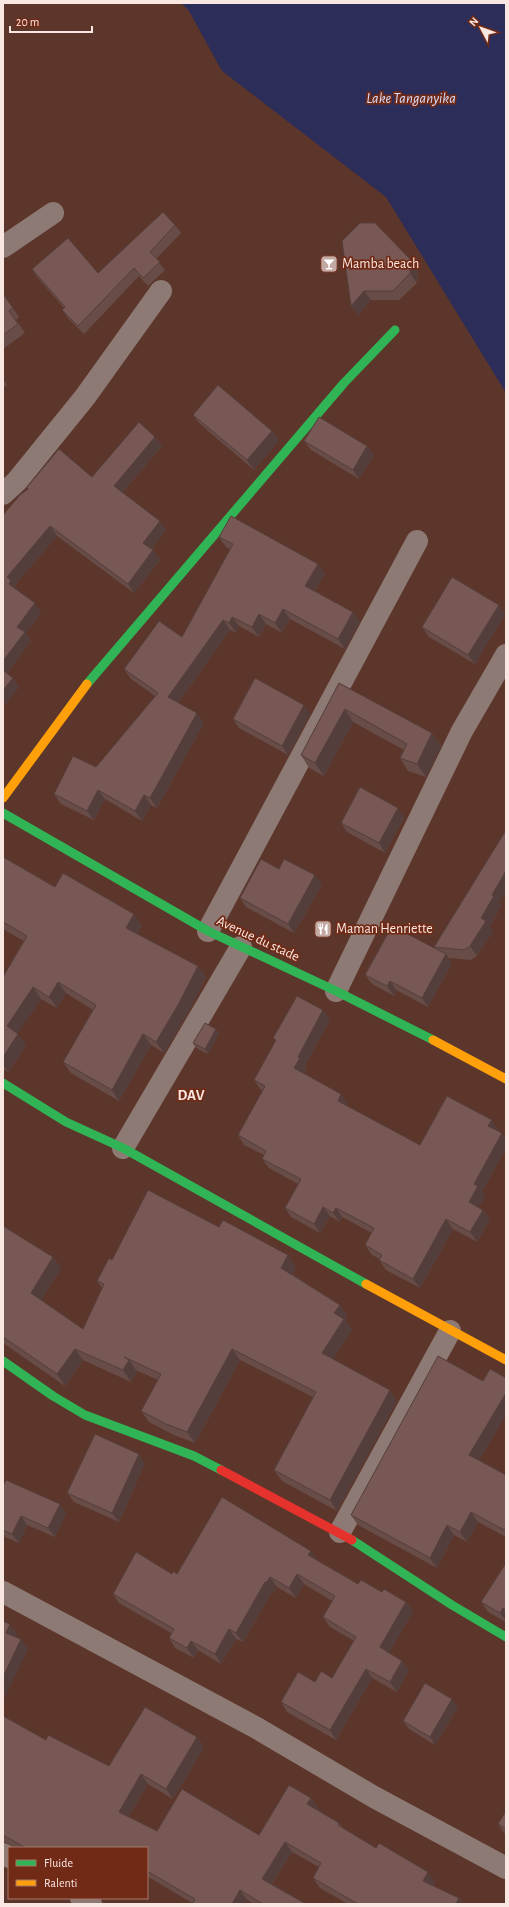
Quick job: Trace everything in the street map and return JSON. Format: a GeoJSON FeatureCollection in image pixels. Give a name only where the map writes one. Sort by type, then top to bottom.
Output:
{"type":"FeatureCollection","features":[{"type":"Feature","properties":{"kind":"street"},"geometry":{"type":"LineString","coordinates":[[3,247],[53,213]]}},
{"type":"Feature","properties":{"kind":"street"},"geometry":{"type":"LineString","coordinates":[[3,494],[17,481],[86,397],[161,291]]}},
{"type":"Feature","properties":{"kind":"street"},"geometry":{"type":"LineString","coordinates":[[3,798],[75,698],[344,383],[395,330]]}},
{"type":"Feature","properties":{"kind":"street"},"geometry":{"type":"LineString","coordinates":[[208,930],[417,541]]}},
{"type":"Feature","properties":{"kind":"street"},"geometry":{"type":"LineString","coordinates":[[336,991],[462,731],[506,654]]}},
{"type":"Feature","properties":{"kind":"street","name":"Avenue du stade"},"geometry":{"type":"LineString","coordinates":[[3,813],[208,930],[336,991],[506,1079]]}},
{"type":"Feature","properties":{"kind":"street"},"geometry":{"type":"LineString","coordinates":[[123,1148],[241,947]]}},
{"type":"Feature","properties":{"kind":"street"},"geometry":{"type":"LineString","coordinates":[[3,1083],[66,1122],[123,1148],[450,1331],[506,1360]]}},
{"type":"Feature","properties":{"kind":"street"},"geometry":{"type":"LineString","coordinates":[[340,1532],[450,1331]]}},
{"type":"Feature","properties":{"kind":"street"},"geometry":{"type":"LineString","coordinates":[[3,1360],[53,1396],[85,1415],[194,1456],[340,1532],[452,1605],[506,1637]]}},
{"type":"Feature","properties":{"kind":"street"},"geometry":{"type":"LineString","coordinates":[[3,1592],[255,1727],[374,1797],[506,1868]]}},
{"type":"Feature","properties":{"kind":"water","name":"Lake Tanganyika"},"geometry":{"type":"Polygon","coordinates":[[[181,3],[506,3],[506,393],[386,197],[222,71],[189,11],[181,3]]]}},
{"type":"Feature","properties":{"kind":"building"},"geometry":{"type":"Polygon","coordinates":[[[163,212],[175,225],[150,252],[160,262],[143,278],[134,268],[78,326],[62,310],[65,307],[32,269],[68,238],[98,273],[163,212]]]}},
{"type":"Feature","properties":{"kind":"building"},"geometry":{"type":"Polygon","coordinates":[[[360,223],[375,223],[411,260],[410,273],[393,291],[364,291],[351,306],[342,241],[360,223]]]}},
{"type":"Feature","properties":{"kind":"building"},"geometry":{"type":"Polygon","coordinates":[[[3,294],[13,308],[9,311],[18,324],[3,335],[3,294]]]}},
{"type":"Feature","properties":{"kind":"building"},"geometry":{"type":"Polygon","coordinates":[[[218,385],[272,431],[247,460],[193,415],[218,385]]]}},
{"type":"Feature","properties":{"kind":"building"},"geometry":{"type":"Polygon","coordinates":[[[319,417],[367,446],[353,470],[304,441],[319,417]]]}},
{"type":"Feature","properties":{"kind":"building"},"geometry":{"type":"Polygon","coordinates":[[[139,422],[155,437],[114,486],[160,521],[143,543],[153,550],[128,584],[50,526],[7,577],[11,580],[9,584],[35,603],[17,627],[25,632],[3,661],[3,515],[20,495],[28,489],[27,487],[59,449],[92,477],[139,422]]]}},
{"type":"Feature","properties":{"kind":"building"},"geometry":{"type":"Polygon","coordinates":[[[231,516],[318,564],[305,586],[353,612],[338,639],[283,609],[275,623],[259,614],[252,627],[232,617],[229,623],[223,620],[168,697],[197,713],[150,798],[144,795],[135,811],[98,790],[87,811],[54,794],[73,756],[96,767],[158,693],[124,669],[159,621],[182,637],[233,544],[219,537],[231,516]]]}},
{"type":"Feature","properties":{"kind":"building"},"geometry":{"type":"Polygon","coordinates":[[[452,577],[499,605],[468,655],[422,627],[452,577]]]}},
{"type":"Feature","properties":{"kind":"building"},"geometry":{"type":"Polygon","coordinates":[[[3,670],[13,678],[3,690],[3,670]]]}},
{"type":"Feature","properties":{"kind":"building"},"geometry":{"type":"Polygon","coordinates":[[[255,678],[304,705],[282,746],[233,719],[255,678]]]}},
{"type":"Feature","properties":{"kind":"building"},"geometry":{"type":"Polygon","coordinates":[[[339,683],[432,733],[417,764],[400,758],[407,744],[345,709],[315,763],[301,755],[339,683]]]}},
{"type":"Feature","properties":{"kind":"building"},"geometry":{"type":"Polygon","coordinates":[[[360,787],[398,808],[379,843],[341,823],[360,787]]]}},
{"type":"Feature","properties":{"kind":"building"},"geometry":{"type":"Polygon","coordinates":[[[506,830],[506,871],[481,918],[486,921],[470,946],[464,950],[434,947],[506,830]]]}},
{"type":"Feature","properties":{"kind":"building"},"geometry":{"type":"Polygon","coordinates":[[[3,857],[55,887],[63,873],[134,914],[126,928],[198,966],[178,1005],[156,1042],[143,1034],[112,1090],[63,1062],[96,1005],[58,982],[49,997],[33,987],[7,1026],[18,1034],[3,1057],[3,977],[27,936],[3,922],[3,857]]]}},
{"type":"Feature","properties":{"kind":"building"},"geometry":{"type":"Polygon","coordinates":[[[261,859],[279,869],[284,859],[315,875],[288,924],[240,898],[261,859]]]}},
{"type":"Feature","properties":{"kind":"building"},"geometry":{"type":"Polygon","coordinates":[[[392,926],[446,954],[422,998],[390,981],[387,986],[365,975],[392,926]]]}},
{"type":"Feature","properties":{"kind":"building"},"geometry":{"type":"Polygon","coordinates":[[[297,996],[323,1010],[298,1057],[300,1058],[294,1068],[341,1094],[338,1101],[420,1145],[447,1096],[492,1120],[488,1126],[502,1133],[474,1184],[478,1186],[469,1202],[483,1210],[470,1232],[446,1219],[413,1279],[379,1260],[382,1255],[365,1245],[374,1228],[336,1208],[333,1213],[323,1207],[314,1224],[285,1208],[301,1179],[262,1159],[266,1151],[238,1135],[265,1086],[254,1080],[276,1040],[273,1038],[297,996]]]}},
{"type":"Feature","properties":{"kind":"building"},"geometry":{"type":"Polygon","coordinates":[[[205,1023],[216,1029],[205,1049],[193,1043],[205,1023]]]}},
{"type":"Feature","properties":{"kind":"building"},"geometry":{"type":"Polygon","coordinates":[[[148,1190],[219,1227],[223,1220],[288,1255],[281,1268],[340,1305],[334,1313],[344,1319],[322,1353],[390,1390],[330,1500],[274,1470],[316,1392],[232,1349],[187,1432],[166,1424],[141,1411],[161,1374],[124,1357],[129,1360],[123,1370],[75,1349],[57,1374],[3,1337],[3,1226],[53,1257],[31,1293],[83,1329],[104,1284],[97,1281],[109,1258],[112,1260],[148,1190]]]}},
{"type":"Feature","properties":{"kind":"building"},"geometry":{"type":"Polygon","coordinates":[[[438,1356],[483,1381],[490,1369],[506,1378],[506,1393],[469,1455],[506,1475],[506,1531],[471,1512],[460,1532],[447,1525],[430,1558],[351,1515],[438,1356]]]}},
{"type":"Feature","properties":{"kind":"building"},"geometry":{"type":"Polygon","coordinates":[[[95,1434],[139,1454],[112,1513],[67,1493],[95,1434]]]}},
{"type":"Feature","properties":{"kind":"building"},"geometry":{"type":"Polygon","coordinates":[[[6,1480],[60,1504],[48,1528],[21,1516],[12,1534],[3,1530],[3,1486],[6,1480]]]}},
{"type":"Feature","properties":{"kind":"building"},"geometry":{"type":"Polygon","coordinates":[[[222,1497],[311,1551],[308,1555],[358,1584],[361,1580],[382,1592],[384,1589],[406,1602],[380,1647],[402,1661],[390,1682],[366,1669],[330,1730],[281,1702],[298,1672],[315,1682],[321,1671],[332,1678],[356,1637],[323,1617],[335,1596],[297,1574],[289,1588],[270,1577],[266,1583],[265,1582],[236,1633],[229,1629],[215,1654],[191,1641],[187,1648],[169,1638],[174,1629],[113,1594],[136,1552],[172,1574],[173,1571],[177,1574],[222,1497]]]}},
{"type":"Feature","properties":{"kind":"building"},"geometry":{"type":"Polygon","coordinates":[[[506,1563],[506,1610],[503,1608],[500,1613],[481,1602],[506,1563]]]}},
{"type":"Feature","properties":{"kind":"building"},"geometry":{"type":"Polygon","coordinates":[[[3,1621],[10,1624],[6,1633],[21,1639],[3,1677],[3,1621]]]}},
{"type":"Feature","properties":{"kind":"building"},"geometry":{"type":"Polygon","coordinates":[[[425,1683],[452,1699],[430,1737],[403,1721],[425,1683]]]}},
{"type":"Feature","properties":{"kind":"building"},"geometry":{"type":"Polygon","coordinates":[[[145,1707],[197,1737],[166,1789],[141,1774],[119,1812],[157,1831],[182,1789],[259,1835],[289,1785],[311,1798],[307,1804],[339,1823],[338,1825],[376,1848],[379,1843],[428,1872],[423,1881],[459,1898],[456,1904],[358,1904],[313,1878],[321,1863],[285,1842],[262,1879],[306,1904],[263,1904],[240,1890],[232,1904],[192,1904],[195,1899],[148,1872],[148,1847],[24,1847],[3,1835],[3,1716],[46,1740],[48,1735],[109,1766],[145,1707]]]}},
{"type":"Feature","properties":{"kind":"building"},"geometry":{"type":"Polygon","coordinates":[[[506,1811],[506,1829],[498,1824],[506,1811]]]}},
{"type":"Feature","properties":{"kind":"traffic: fast"},"geometry":{"type":"LineString","coordinates":[[87,684],[344,383],[395,330]]}},
{"type":"Feature","properties":{"kind":"traffic: fast"},"geometry":{"type":"LineString","coordinates":[[3,813],[208,931],[336,991],[433,1040]]}},
{"type":"Feature","properties":{"kind":"traffic: fast"},"geometry":{"type":"LineString","coordinates":[[3,1083],[66,1122],[123,1148],[366,1284]]}},
{"type":"Feature","properties":{"kind":"traffic: fast"},"geometry":{"type":"LineString","coordinates":[[3,1361],[53,1396],[85,1415],[194,1456],[221,1470]]}},
{"type":"Feature","properties":{"kind":"traffic: fast"},"geometry":{"type":"LineString","coordinates":[[352,1540],[452,1605],[506,1637]]}},
{"type":"Feature","properties":{"kind":"traffic: slow"},"geometry":{"type":"LineString","coordinates":[[3,798],[87,684]]}},
{"type":"Feature","properties":{"kind":"traffic: slow"},"geometry":{"type":"LineString","coordinates":[[433,1040],[506,1079]]}},
{"type":"Feature","properties":{"kind":"traffic: slow"},"geometry":{"type":"LineString","coordinates":[[366,1284],[506,1360]]}},
{"type":"Feature","properties":{"kind":"traffic: jam"},"geometry":{"type":"LineString","coordinates":[[221,1470],[352,1540]]}},
{"type":"Feature","properties":{"kind":"place","name":"Mamba beach"},"geometry":{"type":"Point","coordinates":[329,264]}},
{"type":"Feature","properties":{"kind":"place","name":"Maman Henriette"},"geometry":{"type":"Point","coordinates":[323,929]}},
{"type":"Feature","properties":{"kind":"district","name":"DAV"},"geometry":{"type":"Point","coordinates":[191,1095]}}]}
